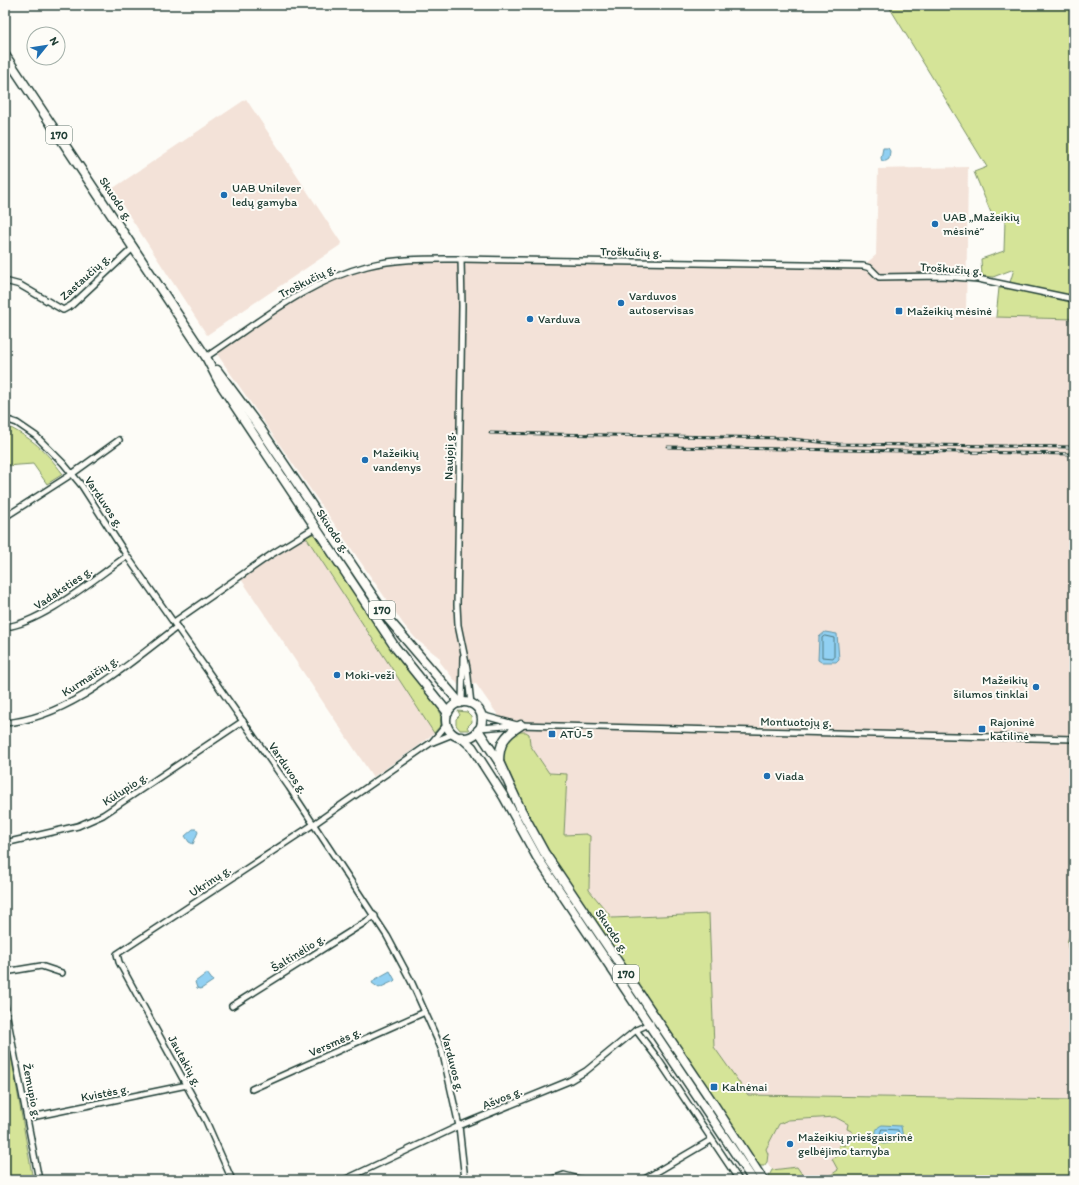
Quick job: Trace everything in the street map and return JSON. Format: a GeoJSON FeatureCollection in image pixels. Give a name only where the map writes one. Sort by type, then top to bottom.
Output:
{"type":"FeatureCollection","features":[{"type":"Feature","properties":{"kind":"main road","name":"Skuodo g."},"geometry":{"type":"LineString","coordinates":[[5,55],[206,357],[260,428],[398,633],[461,702]]}},
{"type":"Feature","properties":{"kind":"main road","name":"Skuodo g."},"geometry":{"type":"LineString","coordinates":[[206,357],[219,382],[395,647],[448,713]]}},
{"type":"Feature","properties":{"kind":"main road"},"geometry":{"type":"LineString","coordinates":[[461,702],[471,704],[477,709],[481,716],[479,729],[468,737],[457,736],[447,724],[448,713],[454,705],[461,702]]}},
{"type":"Feature","properties":{"kind":"main road"},"geometry":{"type":"LineString","coordinates":[[498,762],[501,742],[508,733],[519,725]]}},
{"type":"Feature","properties":{"kind":"main road","name":"Skuodo g."},"geometry":{"type":"LineString","coordinates":[[479,729],[498,762],[521,810],[544,852],[657,1019],[763,1180]]}},
{"type":"Feature","properties":{"kind":"main road","name":"Skuodo g."},"geometry":{"type":"LineString","coordinates":[[457,736],[472,747],[504,797],[537,857],[753,1180]]}},
{"type":"Feature","properties":{"kind":"street","name":"Zastaučių g."},"geometry":{"type":"LineString","coordinates":[[5,282],[20,286],[63,310],[72,305],[134,247]]}},
{"type":"Feature","properties":{"kind":"street","name":"Troškučių g."},"geometry":{"type":"LineString","coordinates":[[206,357],[284,303],[340,275],[368,266],[388,262],[461,259],[863,266],[870,268],[879,277],[942,276],[978,279],[1074,299]]}},
{"type":"Feature","properties":{"kind":"street","name":"Naujoji g."},"geometry":{"type":"LineString","coordinates":[[461,259],[462,306],[456,605],[467,668],[471,704]]}},
{"type":"Feature","properties":{"kind":"street","name":"Varduvos g."},"geometry":{"type":"LineString","coordinates":[[5,419],[27,429],[49,449],[72,474],[94,504],[127,556],[314,824],[375,916],[394,948],[442,1050],[459,1126],[466,1180]]}},
{"type":"Feature","properties":{"kind":"street"},"geometry":{"type":"LineString","coordinates":[[5,517],[72,474],[119,440]]}},
{"type":"Feature","properties":{"kind":"street"},"geometry":{"type":"LineString","coordinates":[[174,622],[272,554],[316,527]]}},
{"type":"Feature","properties":{"kind":"street","name":"Vadaksties g."},"geometry":{"type":"LineString","coordinates":[[5,627],[18,626],[41,615],[127,556]]}},
{"type":"Feature","properties":{"kind":"street","name":"Kurmaičių g."},"geometry":{"type":"LineString","coordinates":[[5,723],[19,722],[46,714],[69,703],[95,687],[178,628]]}},
{"type":"Feature","properties":{"kind":"street","name":"Naujoji g."},"geometry":{"type":"LineString","coordinates":[[461,702],[463,652]]}},
{"type":"Feature","properties":{"kind":"street","name":"Montuotojų g."},"geometry":{"type":"LineString","coordinates":[[481,716],[519,725]]}},
{"type":"Feature","properties":{"kind":"street","name":"Kūlupio g."},"geometry":{"type":"LineString","coordinates":[[5,843],[78,826],[103,816],[243,721]]}},
{"type":"Feature","properties":{"kind":"street"},"geometry":{"type":"LineString","coordinates":[[432,742],[447,724]]}},
{"type":"Feature","properties":{"kind":"street","name":"Montuotojų g."},"geometry":{"type":"LineString","coordinates":[[479,729],[519,725],[1074,738]]}},
{"type":"Feature","properties":{"kind":"street"},"geometry":{"type":"LineString","coordinates":[[432,742],[457,736]]}},
{"type":"Feature","properties":{"kind":"street","name":"Ukrinų g."},"geometry":{"type":"LineString","coordinates":[[118,954],[314,824],[432,742]]}},
{"type":"Feature","properties":{"kind":"street","name":"Šaltinėlio g."},"geometry":{"type":"LineString","coordinates":[[232,1006],[375,916]]}},
{"type":"Feature","properties":{"kind":"street","name":"Jautakių g."},"geometry":{"type":"LineString","coordinates":[[118,954],[119,962],[206,1121],[232,1180]]}},
{"type":"Feature","properties":{"kind":"street"},"geometry":{"type":"LineString","coordinates":[[5,972],[41,966],[62,973]]}},
{"type":"Feature","properties":{"kind":"street","name":"Žemupio g."},"geometry":{"type":"LineString","coordinates":[[5,1006],[39,1180]]}},
{"type":"Feature","properties":{"kind":"street","name":"Versmės g."},"geometry":{"type":"LineString","coordinates":[[252,1089],[425,1012]]}},
{"type":"Feature","properties":{"kind":"street","name":"Ašvos g."},"geometry":{"type":"LineString","coordinates":[[344,1180],[459,1126],[569,1081],[586,1070],[636,1030],[657,1019]]}},
{"type":"Feature","properties":{"kind":"street"},"geometry":{"type":"LineString","coordinates":[[636,1030],[658,1059],[739,1180]]}},
{"type":"Feature","properties":{"kind":"street","name":"Kvistės g."},"geometry":{"type":"LineString","coordinates":[[27,1118],[187,1085]]}},
{"type":"Feature","properties":{"kind":"street"},"geometry":{"type":"LineString","coordinates":[[643,1180],[711,1140]]}},
{"type":"Feature","properties":{"kind":"street"},"geometry":{"type":"LineString","coordinates":[[549,1180],[564,1176],[583,1180]]}},
{"type":"Feature","properties":{"kind":"shaded area"},"geometry":{"type":"Polygon","coordinates":[[[246,99],[342,244],[207,335],[112,189],[246,99]]]}},
{"type":"Feature","properties":{"kind":"shaded area"},"geometry":{"type":"Polygon","coordinates":[[[968,167],[966,316],[1074,319],[1074,1100],[748,1095],[714,1047],[709,914],[612,918],[589,890],[590,836],[586,834],[564,835],[567,774],[549,773],[530,745],[530,736],[512,735],[476,684],[460,687],[440,662],[440,658],[417,640],[404,625],[215,351],[284,303],[350,271],[407,260],[863,266],[876,255],[878,169],[968,167]]]}},
{"type":"Feature","properties":{"kind":"shaded area"},"geometry":{"type":"Polygon","coordinates":[[[306,537],[434,733],[417,747],[373,777],[241,579],[306,537]]]}},
{"type":"Feature","properties":{"kind":"shaded area"},"geometry":{"type":"Polygon","coordinates":[[[835,1117],[848,1124],[853,1132],[839,1155],[838,1170],[824,1180],[806,1180],[797,1167],[772,1170],[767,1162],[768,1159],[765,1149],[779,1124],[788,1120],[835,1117]]]}},
{"type":"Feature","properties":{"kind":"green space"},"geometry":{"type":"Polygon","coordinates":[[[888,5],[1074,5],[1074,319],[996,317],[999,288],[1008,289],[1014,269],[993,277],[982,276],[981,259],[1004,251],[1005,220],[994,220],[974,172],[987,167],[888,5]]]}},
{"type":"Feature","properties":{"kind":"green space"},"geometry":{"type":"Polygon","coordinates":[[[5,425],[37,445],[44,451],[63,474],[47,484],[33,464],[5,466],[5,425]]]}},
{"type":"Feature","properties":{"kind":"green space"},"geometry":{"type":"Polygon","coordinates":[[[313,534],[319,538],[396,656],[440,710],[441,725],[434,733],[306,537],[313,534]]]}},
{"type":"Feature","properties":{"kind":"green space"},"geometry":{"type":"Polygon","coordinates":[[[458,711],[467,712],[471,716],[472,722],[467,727],[469,730],[460,730],[456,725],[456,719],[460,715],[458,711]]]}},
{"type":"Feature","properties":{"kind":"green space"},"geometry":{"type":"Polygon","coordinates":[[[517,732],[526,732],[529,734],[530,745],[549,773],[567,774],[564,835],[586,834],[590,836],[589,890],[612,918],[709,914],[714,1047],[748,1095],[1074,1100],[1074,1180],[824,1180],[838,1170],[832,1159],[839,1155],[835,1153],[840,1144],[845,1146],[853,1132],[847,1129],[848,1124],[835,1117],[788,1120],[779,1124],[766,1149],[768,1154],[767,1162],[764,1166],[759,1166],[544,844],[526,810],[502,756],[506,742],[517,732]]]}},
{"type":"Feature","properties":{"kind":"green space"},"geometry":{"type":"Polygon","coordinates":[[[1074,930],[1074,960],[1068,948],[1068,941],[1074,930]]]}},
{"type":"Feature","properties":{"kind":"green space"},"geometry":{"type":"Polygon","coordinates":[[[5,1021],[33,1180],[5,1180],[5,1021]]]}},
{"type":"Feature","properties":{"kind":"green space"},"geometry":{"type":"Polygon","coordinates":[[[797,1167],[806,1180],[767,1180],[772,1170],[797,1167]]]}},
{"type":"Feature","properties":{"kind":"water"},"geometry":{"type":"Polygon","coordinates":[[[883,148],[888,148],[890,151],[889,159],[886,161],[882,161],[881,158],[883,148]]]}},
{"type":"Feature","properties":{"kind":"water"},"geometry":{"type":"Polygon","coordinates":[[[825,632],[837,634],[839,659],[836,662],[821,662],[818,660],[819,637],[825,632]]]}},
{"type":"Feature","properties":{"kind":"water"},"geometry":{"type":"Polygon","coordinates":[[[193,829],[196,829],[198,832],[193,844],[189,842],[185,836],[193,829]]]}},
{"type":"Feature","properties":{"kind":"water"},"geometry":{"type":"Polygon","coordinates":[[[390,971],[395,980],[394,981],[379,988],[372,983],[374,980],[390,971]]]}},
{"type":"Feature","properties":{"kind":"water"},"geometry":{"type":"Polygon","coordinates":[[[207,973],[213,981],[201,989],[197,988],[195,982],[207,973]]]}},
{"type":"Feature","properties":{"kind":"water"},"geometry":{"type":"Polygon","coordinates":[[[882,1125],[901,1126],[903,1138],[897,1142],[883,1144],[878,1139],[876,1134],[877,1129],[882,1125]]]}},
{"type":"Feature","properties":{"kind":"railway"},"geometry":{"type":"LineString","coordinates":[[490,433],[783,438],[838,444],[1074,447]]}},
{"type":"Feature","properties":{"kind":"railway"},"geometry":{"type":"LineString","coordinates":[[668,447],[1074,454]]}},
{"type":"Feature","properties":{"kind":"place","name":"UAB Unilever ledų gamyba"},"geometry":{"type":"Point","coordinates":[224,195]}},
{"type":"Feature","properties":{"kind":"place","name":"UAB „Mažeikių mėsinė“"},"geometry":{"type":"Point","coordinates":[935,224]}},
{"type":"Feature","properties":{"kind":"place","name":"Varduvos autoservisas"},"geometry":{"type":"Point","coordinates":[621,303]}},
{"type":"Feature","properties":{"kind":"place","name":"Mažeikių mėsinė"},"geometry":{"type":"Point","coordinates":[899,311]}},
{"type":"Feature","properties":{"kind":"place","name":"Varduva"},"geometry":{"type":"Point","coordinates":[530,319]}},
{"type":"Feature","properties":{"kind":"place","name":"Mažeikių vandenys"},"geometry":{"type":"Point","coordinates":[365,460]}},
{"type":"Feature","properties":{"kind":"place","name":"Moki-veži"},"geometry":{"type":"Point","coordinates":[337,675]}},
{"type":"Feature","properties":{"kind":"place","name":"Mažeikių šilumos tinklai"},"geometry":{"type":"Point","coordinates":[1036,687]}},
{"type":"Feature","properties":{"kind":"place","name":"Rajoninė katilinė"},"geometry":{"type":"Point","coordinates":[982,729]}},
{"type":"Feature","properties":{"kind":"place","name":"ATŪ-5"},"geometry":{"type":"Point","coordinates":[552,734]}},
{"type":"Feature","properties":{"kind":"place","name":"Viada"},"geometry":{"type":"Point","coordinates":[767,776]}},
{"type":"Feature","properties":{"kind":"place","name":"Kalnėnai"},"geometry":{"type":"Point","coordinates":[714,1087]}},
{"type":"Feature","properties":{"kind":"place","name":"Mažeikių priešgaisrinė gelbėjimo tarnyba"},"geometry":{"type":"Point","coordinates":[790,1144]}}]}
